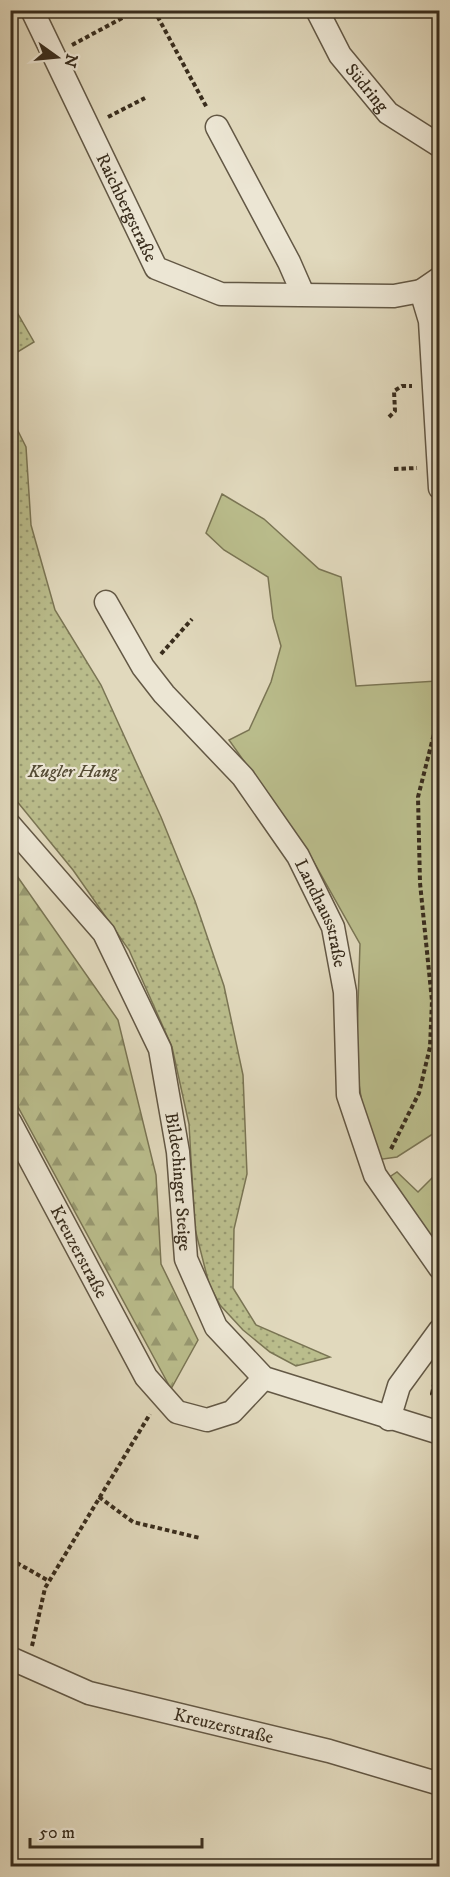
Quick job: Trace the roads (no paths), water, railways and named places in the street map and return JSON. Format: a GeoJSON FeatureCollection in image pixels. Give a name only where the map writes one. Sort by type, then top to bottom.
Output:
{"type":"FeatureCollection","features":[{"type":"Feature","properties":{"kind":"street","name":"Raichbergstraße"},"geometry":{"type":"LineString","coordinates":[[32,10],[156,268],[221,294],[394,296],[421,291]]}},
{"type":"Feature","properties":{"kind":"street","name":"Südring"},"geometry":{"type":"LineString","coordinates":[[317,10],[340,55],[388,113],[440,146]]}},
{"type":"Feature","properties":{"kind":"street"},"geometry":{"type":"LineString","coordinates":[[217,127],[289,262],[303,294]]}},
{"type":"Feature","properties":{"kind":"street"},"geometry":{"type":"LineString","coordinates":[[440,278],[421,291],[430,321],[440,488]]}},
{"type":"Feature","properties":{"kind":"street","name":"Landhausstraße"},"geometry":{"type":"LineString","coordinates":[[106,602],[143,667],[164,694],[243,777],[298,856],[333,927],[345,992],[348,1095],[375,1176],[440,1268]]}},
{"type":"Feature","properties":{"kind":"street","name":"Bildechinger Steige"},"geometry":{"type":"LineString","coordinates":[[10,825],[104,933],[123,968],[159,1049],[178,1152],[186,1259],[216,1327],[264,1378],[389,1419],[440,1433]]}},
{"type":"Feature","properties":{"kind":"street","name":"Kreuzerstraße"},"geometry":{"type":"LineString","coordinates":[[10,1122],[146,1377],[177,1412],[207,1419],[232,1412],[264,1378]]}},
{"type":"Feature","properties":{"kind":"street"},"geometry":{"type":"LineString","coordinates":[[389,1419],[399,1386],[440,1330]]}},
{"type":"Feature","properties":{"kind":"street","name":"Kreuzerstraße"},"geometry":{"type":"LineString","coordinates":[[19,1662],[89,1693],[328,1752],[440,1784]]}},
{"type":"Feature","properties":{"kind":"park label","name":"Kugler Hang"},"geometry":{"type":"Point","coordinates":[73,771]}}]}
